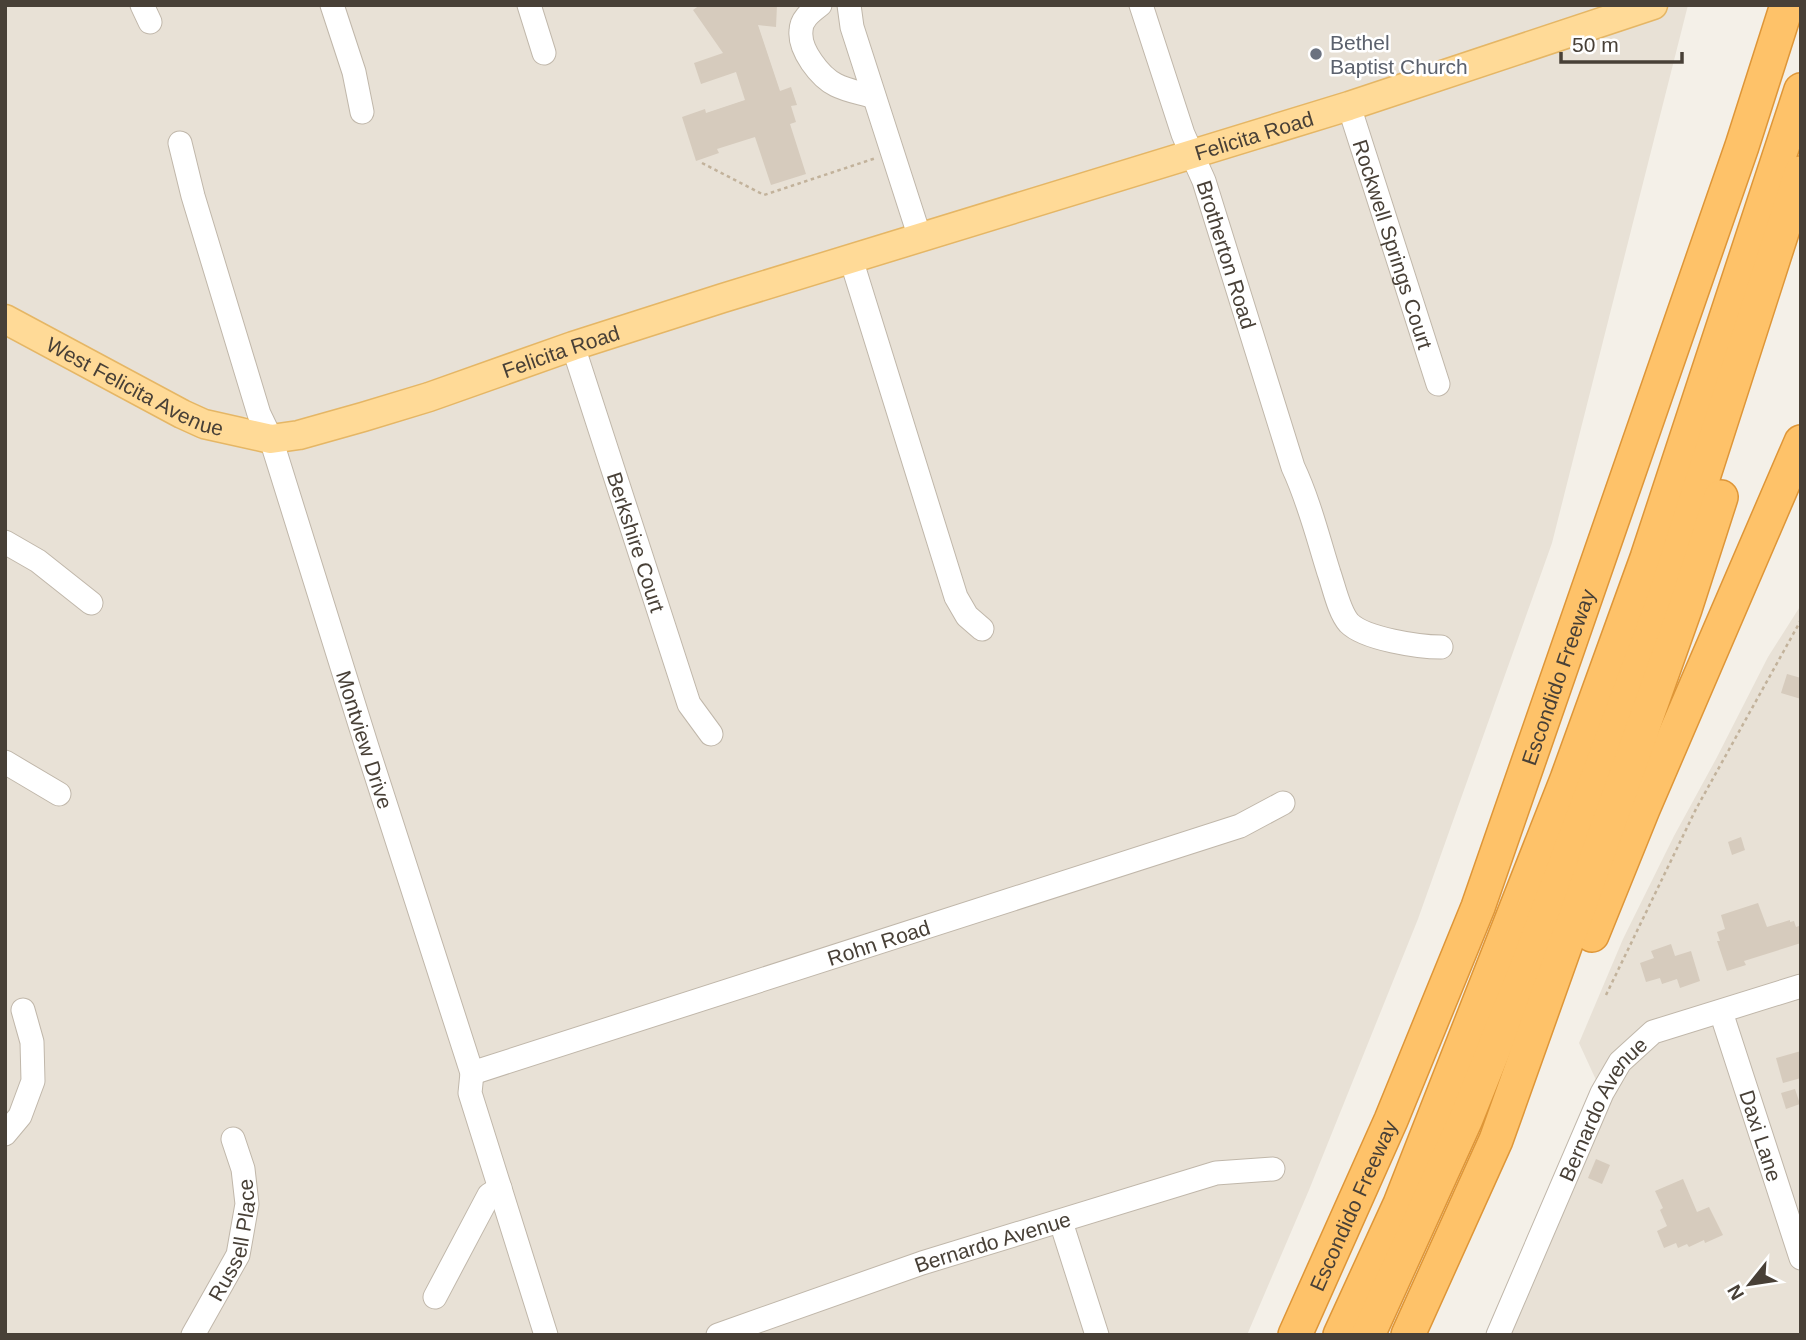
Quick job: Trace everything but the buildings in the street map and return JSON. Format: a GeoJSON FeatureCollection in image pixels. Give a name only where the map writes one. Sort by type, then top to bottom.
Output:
{"type":"FeatureCollection","features":[{"type":"Feature","properties":{"kind":"highway"},"geometry":{"type":"LineString","coordinates":[[1768,63],[1779,5]]}},
{"type":"Feature","properties":{"kind":"highway","name":"Escondido Freeway"},"geometry":{"type":"LineString","coordinates":[[1295,1335],[1391,1120],[1478,907],[1742,146],[1787,5]]}},
{"type":"Feature","properties":{"kind":"highway"},"geometry":{"type":"LineString","coordinates":[[1340,1335],[1400,1204],[1567,779],[1647,558],[1801,90]]}},
{"type":"Feature","properties":{"kind":"highway"},"geometry":{"type":"LineString","coordinates":[[1368,1335],[1466,1119],[1539,935],[1664,599],[1794,204],[1801,173]]}},
{"type":"Feature","properties":{"kind":"highway"},"geometry":{"type":"LineString","coordinates":[[1496,1140],[1685,609],[1801,251]]}},
{"type":"Feature","properties":{"kind":"highway"},"geometry":{"type":"LineString","coordinates":[[1408,1335],[1496,1140],[1547,1042],[1643,809],[1801,442]]}},
{"type":"Feature","properties":{"kind":"main road","name":"Felicita Road"},"geometry":{"type":"LineString","coordinates":[[271,439],[299,435],[429,397],[573,346],[1349,106],[1653,5]]}},
{"type":"Feature","properties":{"kind":"main road","name":"West Felicita Avenue"},"geometry":{"type":"LineString","coordinates":[[5,318],[182,414],[204,424],[271,439]]}},
{"type":"Feature","properties":{"kind":"street"},"geometry":{"type":"LineString","coordinates":[[332,5],[354,72],[362,112]]}},
{"type":"Feature","properties":{"kind":"street"},"geometry":{"type":"LineString","coordinates":[[529,5],[544,53]]}},
{"type":"Feature","properties":{"kind":"street"},"geometry":{"type":"LineString","coordinates":[[820,5],[805,17],[801,29],[810,58],[818,71],[837,85],[874,97]]}},
{"type":"Feature","properties":{"kind":"street"},"geometry":{"type":"LineString","coordinates":[[849,5],[852,27],[920,238]]}},
{"type":"Feature","properties":{"kind":"street","name":"Brotherton Road"},"geometry":{"type":"LineString","coordinates":[[1141,5],[1183,134],[1204,181],[1293,467],[1348,621],[1360,630],[1393,641],[1423,647],[1441,647]]}},
{"type":"Feature","properties":{"kind":"street","name":"Rockwell Springs Court"},"geometry":{"type":"LineString","coordinates":[[1349,106],[1438,384]]}},
{"type":"Feature","properties":{"kind":"street","name":"Montview Drive"},"geometry":{"type":"LineString","coordinates":[[180,142],[193,196],[260,414],[271,439],[471,1073],[470,1093],[546,1335]]}},
{"type":"Feature","properties":{"kind":"street"},"geometry":{"type":"LineString","coordinates":[[851,259],[956,597],[967,616],[982,629]]}},
{"type":"Feature","properties":{"kind":"street","name":"Berkshire Court"},"geometry":{"type":"LineString","coordinates":[[573,346],[689,704],[711,734]]}},
{"type":"Feature","properties":{"kind":"street"},"geometry":{"type":"LineString","coordinates":[[5,542],[38,561],[91,603]]}},
{"type":"Feature","properties":{"kind":"street"},"geometry":{"type":"LineString","coordinates":[[5,762],[59,794]]}},
{"type":"Feature","properties":{"kind":"street","name":"Rohn Road"},"geometry":{"type":"LineString","coordinates":[[471,1073],[1240,826],[1283,803]]}},
{"type":"Feature","properties":{"kind":"street","name":"Bernardo Avenue"},"geometry":{"type":"LineString","coordinates":[[1498,1335],[1602,1093],[1620,1062],[1653,1032],[1801,986]]}},
{"type":"Feature","properties":{"kind":"street"},"geometry":{"type":"LineString","coordinates":[[5,1134],[20,1116],[33,1081],[33,1042],[23,1010]]}},
{"type":"Feature","properties":{"kind":"street","name":"Daxi Lane"},"geometry":{"type":"LineString","coordinates":[[1721,1012],[1801,1258]]}},
{"type":"Feature","properties":{"kind":"street","name":"Russell Place"},"geometry":{"type":"LineString","coordinates":[[193,1335],[238,1255],[247,1204],[243,1169],[233,1139]]}},
{"type":"Feature","properties":{"kind":"street","name":"Bernardo Avenue"},"geometry":{"type":"LineString","coordinates":[[718,1335],[922,1263],[1216,1173],[1273,1169]]}},
{"type":"Feature","properties":{"kind":"street"},"geometry":{"type":"LineString","coordinates":[[435,1297],[489,1195],[500,1188]]}},
{"type":"Feature","properties":{"kind":"street"},"geometry":{"type":"LineString","coordinates":[[1061,1222],[1097,1335]]}},
{"type":"Feature","properties":{"kind":"path"},"geometry":{"type":"LineString","coordinates":[[702,163],[764,195],[892,153]]}},
{"type":"Feature","properties":{"kind":"path"},"geometry":{"type":"LineString","coordinates":[[1606,995],[1696,808],[1801,620]]}},
{"type":"Feature","properties":{"kind":"shaded area"},"geometry":{"type":"Polygon","coordinates":[[[5,5],[1688,5],[1552,543],[1418,919],[1309,1190],[1247,1335],[5,1335],[5,5]],[[249,416],[207,423],[270,439],[249,416]]]}},
{"type":"Feature","properties":{"kind":"shaded area"},"geometry":{"type":"Polygon","coordinates":[[[1801,605],[1801,1335],[1498,1335],[1602,1093],[1579,1043],[1623,939],[1674,836],[1768,657],[1801,605]]]}},
{"type":"Feature","properties":{"kind":"place","name":"Bethel Baptist Church"},"geometry":{"type":"Point","coordinates":[1316,54]}}]}
